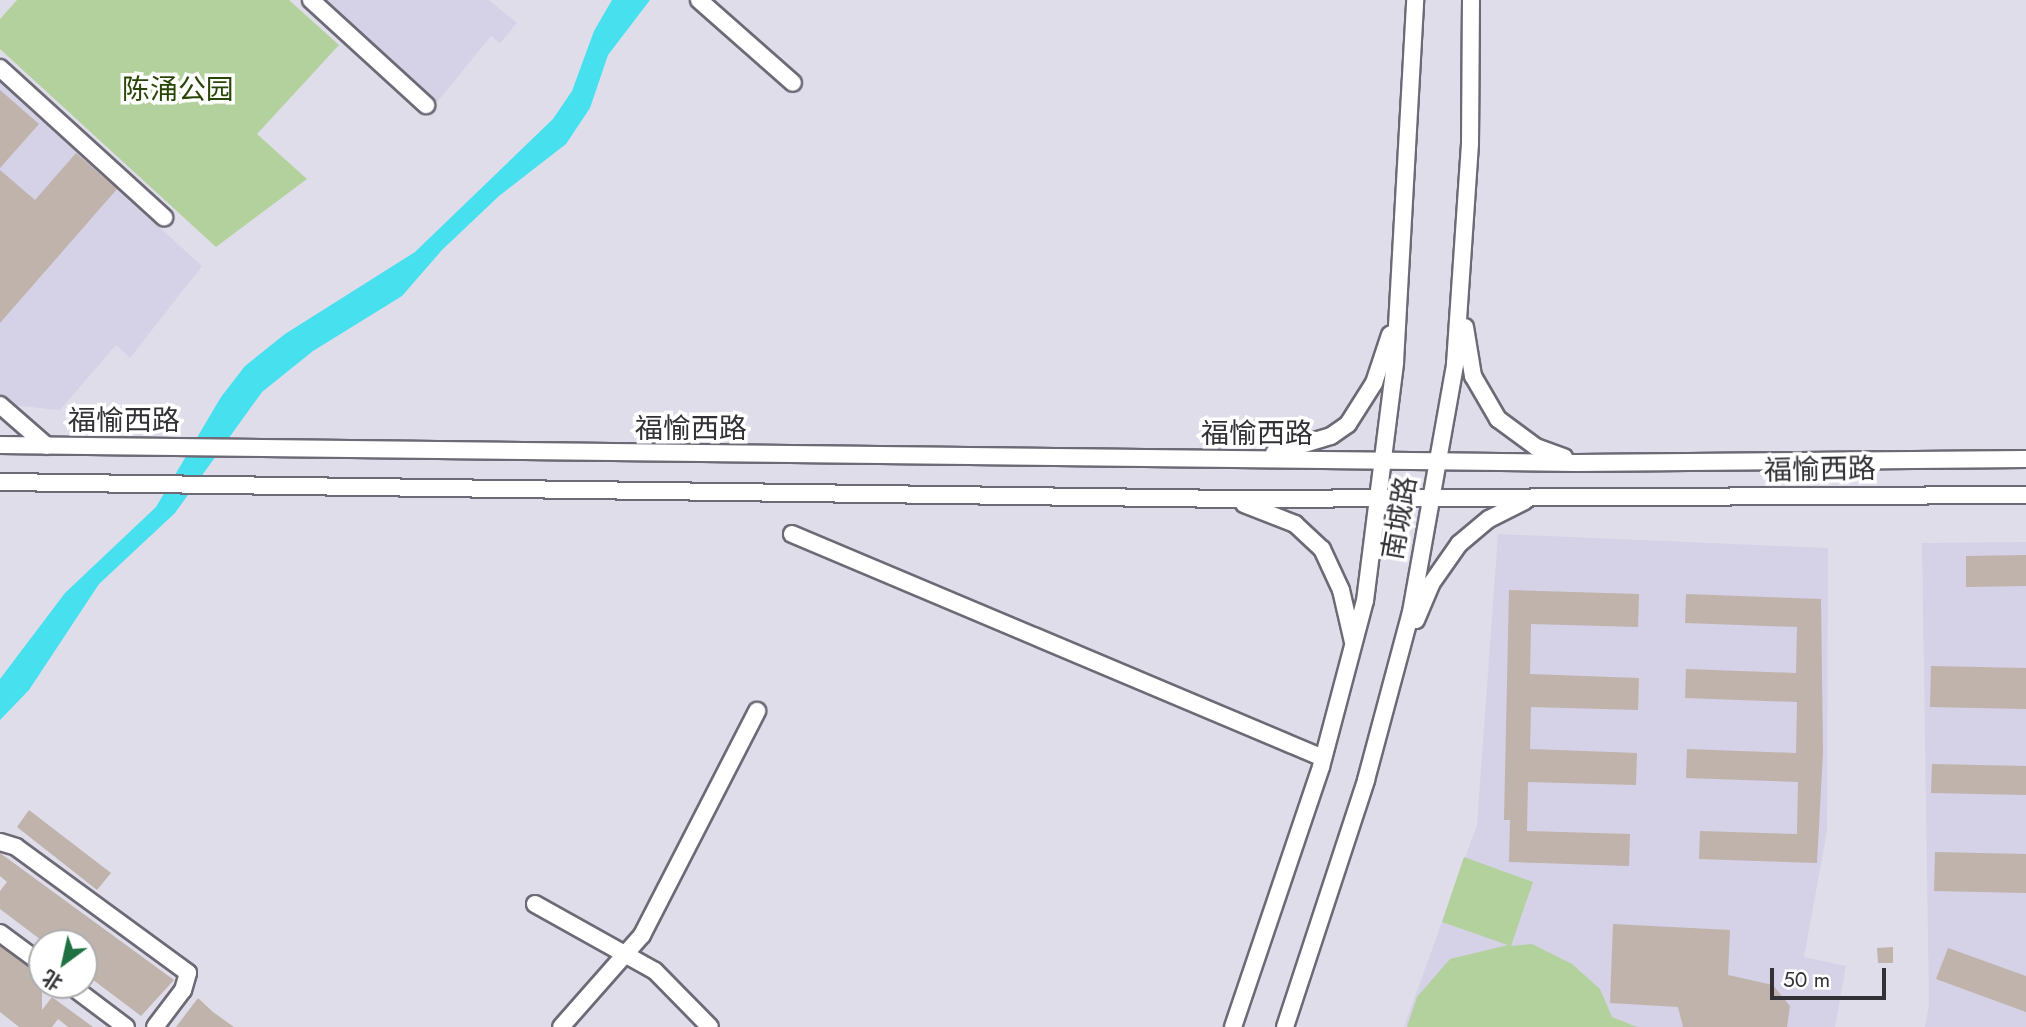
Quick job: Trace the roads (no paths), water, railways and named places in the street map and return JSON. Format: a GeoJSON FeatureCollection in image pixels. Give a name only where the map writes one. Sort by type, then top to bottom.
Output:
{"type":"FeatureCollection","features":[{"type":"Feature","properties":{"kind":"street"},"geometry":{"type":"LineString","coordinates":[[310,0],[426,105]]}},
{"type":"Feature","properties":{"kind":"street"},"geometry":{"type":"LineString","coordinates":[[699,0],[793,83]]}},
{"type":"Feature","properties":{"kind":"street","name":"南城路"},"geometry":{"type":"LineString","coordinates":[[1233,1027],[1324,758],[1365,601],[1397,309],[1415,0]]}},
{"type":"Feature","properties":{"kind":"street","name":"南城路"},"geometry":{"type":"LineString","coordinates":[[1285,1027],[1353,825],[1401,655],[1455,364],[1470,143],[1471,0]]}},
{"type":"Feature","properties":{"kind":"street"},"geometry":{"type":"LineString","coordinates":[[0,68],[164,217]]}},
{"type":"Feature","properties":{"kind":"street"},"geometry":{"type":"LineString","coordinates":[[1462,290],[1473,376],[1497,419],[1553,455],[1608,463]]}},
{"type":"Feature","properties":{"kind":"street"},"geometry":{"type":"LineString","coordinates":[[1236,460],[1308,445],[1348,424],[1374,383],[1397,309]]}},
{"type":"Feature","properties":{"kind":"street"},"geometry":{"type":"LineString","coordinates":[[0,405],[47,446]]}},
{"type":"Feature","properties":{"kind":"street","name":"福愉西路"},"geometry":{"type":"LineString","coordinates":[[0,445],[237,450],[1608,463],[2026,458]]}},
{"type":"Feature","properties":{"kind":"street"},"geometry":{"type":"LineString","coordinates":[[0,482],[1375,499]]}},
{"type":"Feature","properties":{"kind":"street","name":"福愉西路"},"geometry":{"type":"LineString","coordinates":[[1375,499],[2026,495]]}},
{"type":"Feature","properties":{"kind":"street"},"geometry":{"type":"LineString","coordinates":[[1189,498],[1239,503],[1273,513],[1310,536],[1332,565],[1354,646]]}},
{"type":"Feature","properties":{"kind":"street"},"geometry":{"type":"LineString","coordinates":[[1401,655],[1432,584],[1459,544],[1489,519],[1530,499]]}},
{"type":"Feature","properties":{"kind":"street"},"geometry":{"type":"LineString","coordinates":[[792,534],[1324,758]]}},
{"type":"Feature","properties":{"kind":"street"},"geometry":{"type":"LineString","coordinates":[[561,1027],[642,935],[757,711]]}},
{"type":"Feature","properties":{"kind":"street"},"geometry":{"type":"LineString","coordinates":[[0,842],[16,847],[188,973],[183,990],[155,1027]]}},
{"type":"Feature","properties":{"kind":"street"},"geometry":{"type":"LineString","coordinates":[[535,904],[628,954],[678,992],[710,1027]]}},
{"type":"Feature","properties":{"kind":"street"},"geometry":{"type":"LineString","coordinates":[[0,933],[28,954]]}},
{"type":"Feature","properties":{"kind":"street"},"geometry":{"type":"LineString","coordinates":[[89,999],[126,1027]]}},
{"type":"Feature","properties":{"kind":"water"},"geometry":{"type":"Polygon","coordinates":[[[612,0],[650,0],[608,55],[590,108],[566,144],[499,196],[442,250],[402,296],[313,351],[262,392],[175,513],[99,584],[29,690],[0,720],[0,679],[65,593],[156,507],[221,397],[245,366],[285,334],[415,252],[553,119],[572,91],[594,31],[612,0]]]}},
{"type":"Feature","properties":{"kind":"park label","name":"陈涌公园"},"geometry":{"type":"Point","coordinates":[178,90]}}]}
